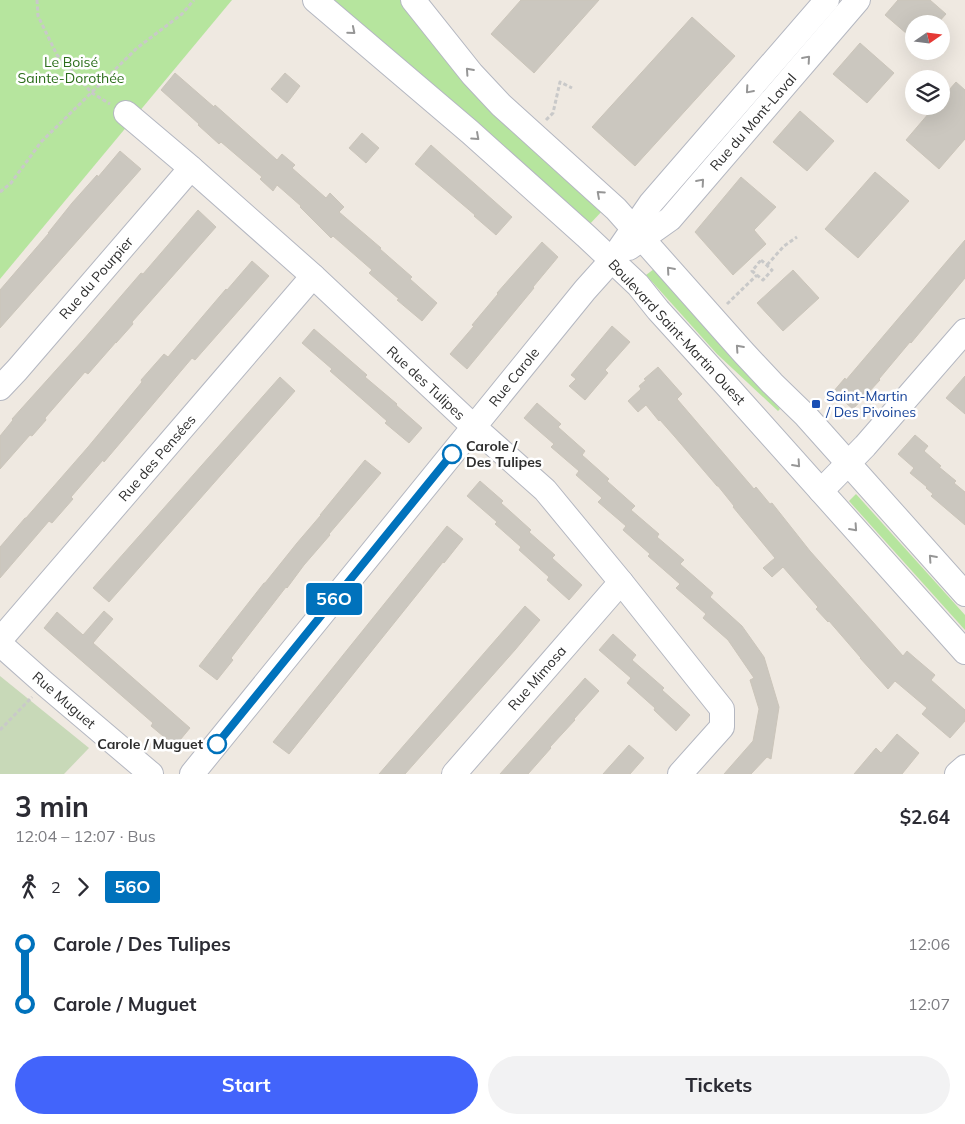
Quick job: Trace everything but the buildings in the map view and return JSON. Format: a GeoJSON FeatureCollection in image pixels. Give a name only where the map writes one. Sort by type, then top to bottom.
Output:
{"type":"FeatureCollection","features":[{"type":"Feature","properties":{"kind":"street","name":"Boulevard Saint-Martin Ouest"},"geometry":{"type":"LineString","coordinates":[[315,0],[470,132],[580,230],[642,290],[965,652]]}},
{"type":"Feature","properties":{"kind":"street"},"geometry":{"type":"LineString","coordinates":[[412,0],[459,60],[490,93],[616,209],[743,352],[806,416],[965,594]]}},
{"type":"Feature","properties":{"kind":"street","name":"Rue du Mont-Laval"},"geometry":{"type":"LineString","coordinates":[[638,233],[651,204],[827,0]]}},
{"type":"Feature","properties":{"kind":"street","name":"Rue du Mont-Laval"},"geometry":{"type":"LineString","coordinates":[[638,233],[670,219],[858,0]]}},
{"type":"Feature","properties":{"kind":"street","name":"Rue des Tulipes"},"geometry":{"type":"LineString","coordinates":[[126,113],[313,276],[474,427],[545,490],[722,709],[722,727],[680,774]]}},
{"type":"Feature","properties":{"kind":"street","name":"Rue du Pourpier"},"geometry":{"type":"LineString","coordinates":[[0,388],[191,168]]}},
{"type":"Feature","properties":{"kind":"street","name":"Rue Carole"},"geometry":{"type":"LineString","coordinates":[[192,774],[584,290],[638,233]]}},
{"type":"Feature","properties":{"kind":"street","name":"Rue des Pensées"},"geometry":{"type":"LineString","coordinates":[[0,640],[313,276]]}},
{"type":"Feature","properties":{"kind":"street"},"geometry":{"type":"LineString","coordinates":[[821,491],[865,446],[965,331]]}},
{"type":"Feature","properties":{"kind":"street","name":"Rue Mimosa"},"geometry":{"type":"LineString","coordinates":[[454,774],[620,582]]}},
{"type":"Feature","properties":{"kind":"street","name":"Rue Muguet"},"geometry":{"type":"LineString","coordinates":[[0,644],[151,774]]}},
{"type":"Feature","properties":{"kind":"street"},"geometry":{"type":"LineString","coordinates":[[958,774],[965,767]]}},
{"type":"Feature","properties":{"kind":"path"},"geometry":{"type":"LineString","coordinates":[[37,0],[38,16],[57,55],[92,93],[126,113]]}},
{"type":"Feature","properties":{"kind":"path"},"geometry":{"type":"LineString","coordinates":[[0,192],[11,183],[41,142],[137,48],[182,14],[194,0]]}},
{"type":"Feature","properties":{"kind":"path"},"geometry":{"type":"LineString","coordinates":[[544,122],[553,113],[560,82],[572,88]]}},
{"type":"Feature","properties":{"kind":"path"},"geometry":{"type":"LineString","coordinates":[[767,265],[784,246],[797,238]]}},
{"type":"Feature","properties":{"kind":"path"},"geometry":{"type":"LineString","coordinates":[[761,260],[772,270],[763,280],[757,276],[752,272],[761,260]]}},
{"type":"Feature","properties":{"kind":"path"},"geometry":{"type":"LineString","coordinates":[[726,305],[757,276]]}},
{"type":"Feature","properties":{"kind":"path"},"geometry":{"type":"LineString","coordinates":[[0,730],[45,684]]}},
{"type":"Feature","properties":{"kind":"green space","name":"Le Boisé Sainte-Dorothée"},"geometry":{"type":"Polygon","coordinates":[[[0,0],[232,0],[0,279],[0,0]]]}},
{"type":"Feature","properties":{"kind":"green space"},"geometry":{"type":"Polygon","coordinates":[[[331,0],[400,0],[447,60],[604,209],[588,226],[331,0]]]}},
{"type":"Feature","properties":{"kind":"green space"},"geometry":{"type":"Polygon","coordinates":[[[654,269],[780,409],[778,411],[717,354],[646,275],[654,269]]]}},
{"type":"Feature","properties":{"kind":"green space"},"geometry":{"type":"Polygon","coordinates":[[[856,494],[965,615],[965,630],[849,501],[856,494]]]}},
{"type":"Feature","properties":{"kind":"green space"},"geometry":{"type":"Polygon","coordinates":[[[0,676],[89,748],[64,774],[0,774],[0,676]]]}},
{"type":"Feature","properties":{"kind":"bus line","name":"56O"},"geometry":{"type":"LineString","coordinates":[[217,744],[452,454]]}},
{"type":"Feature","properties":{"kind":"place","name":"Saint-Martin / Des Pivoines"},"geometry":{"type":"Point","coordinates":[816,404]}},
{"type":"Feature","properties":{"kind":"place","name":"Carole / Des Tulipes"},"geometry":{"type":"Point","coordinates":[452,454]}},
{"type":"Feature","properties":{"kind":"place","name":"Carole / Muguet"},"geometry":{"type":"Point","coordinates":[217,744]}}]}
